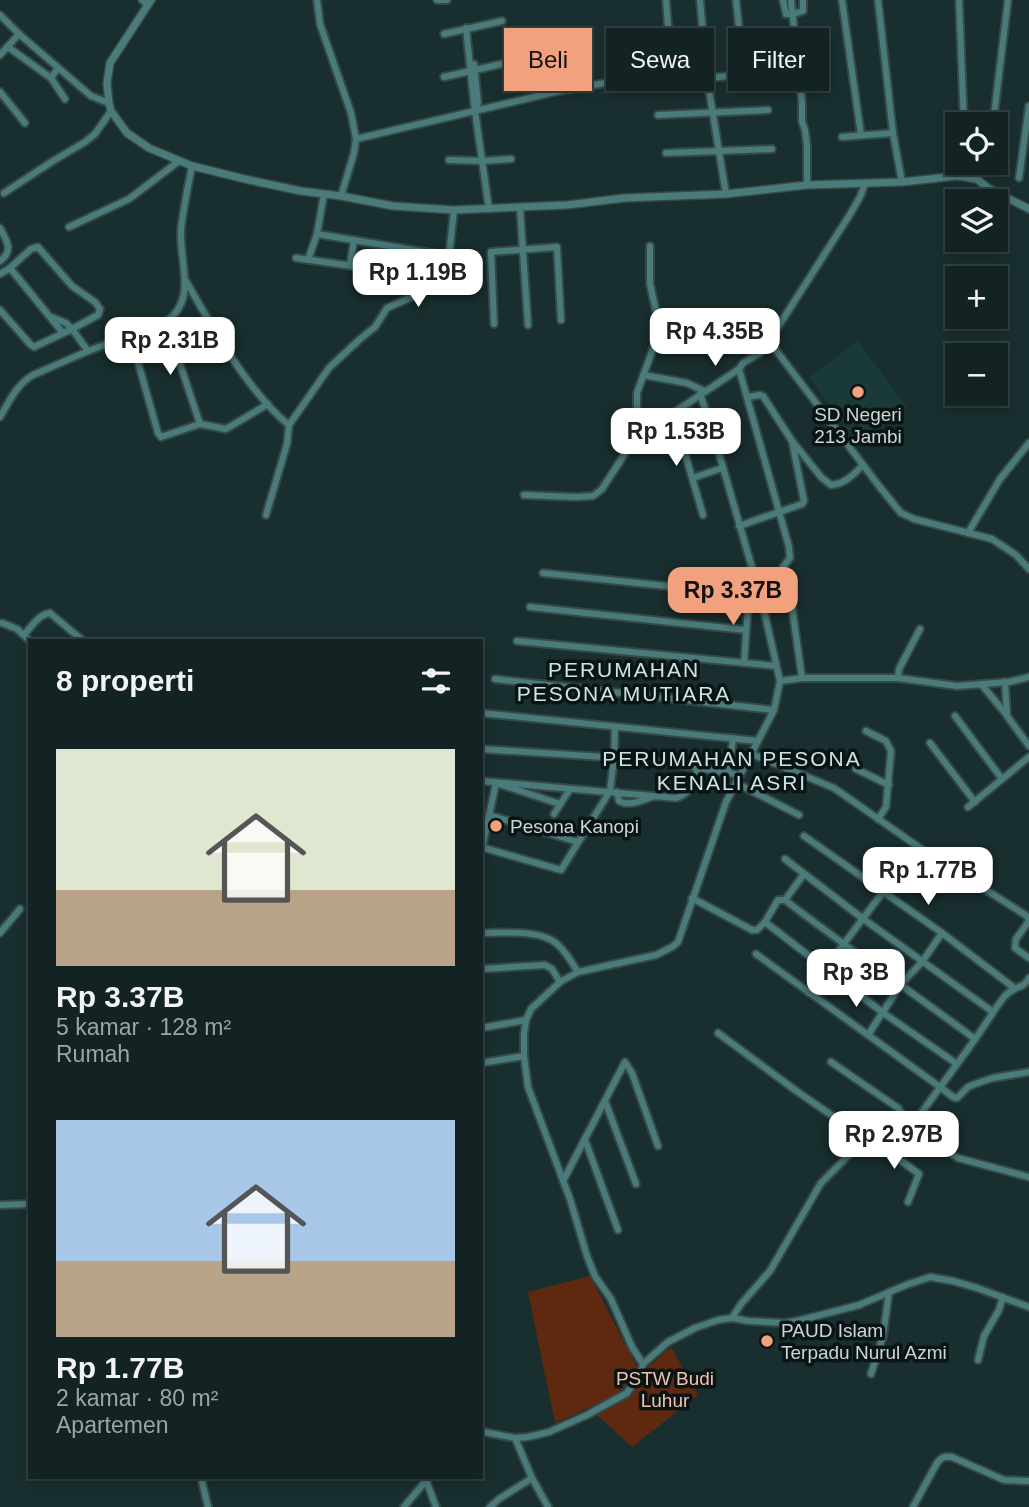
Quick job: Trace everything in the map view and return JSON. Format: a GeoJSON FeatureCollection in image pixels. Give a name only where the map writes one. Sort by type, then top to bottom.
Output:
{"type":"FeatureCollection","features":[{"type":"Feature","properties":{"kind":"street"},"geometry":{"type":"LineString","coordinates":[[317,0],[320,24],[351,113],[356,139],[341,196]]}},
{"type":"Feature","properties":{"kind":"street"},"geometry":{"type":"LineString","coordinates":[[437,0],[447,0]]}},
{"type":"Feature","properties":{"kind":"street"},"geometry":{"type":"LineString","coordinates":[[666,0],[668,28]]}},
{"type":"Feature","properties":{"kind":"street"},"geometry":{"type":"LineString","coordinates":[[700,0],[703,28]]}},
{"type":"Feature","properties":{"kind":"street"},"geometry":{"type":"LineString","coordinates":[[736,0],[739,28]]}},
{"type":"Feature","properties":{"kind":"street"},"geometry":{"type":"LineString","coordinates":[[783,0],[786,14],[803,11],[803,0]]}},
{"type":"Feature","properties":{"kind":"street"},"geometry":{"type":"LineString","coordinates":[[792,0],[802,122],[807,146],[807,185]]}},
{"type":"Feature","properties":{"kind":"street"},"geometry":{"type":"LineString","coordinates":[[842,0],[861,135]]}},
{"type":"Feature","properties":{"kind":"street"},"geometry":{"type":"LineString","coordinates":[[878,0],[893,133],[902,182]]}},
{"type":"Feature","properties":{"kind":"street"},"geometry":{"type":"LineString","coordinates":[[959,0],[964,112]]}},
{"type":"Feature","properties":{"kind":"street"},"geometry":{"type":"LineString","coordinates":[[994,112],[1008,0]]}},
{"type":"Feature","properties":{"kind":"street"},"geometry":{"type":"LineString","coordinates":[[147,2],[110,63],[107,83],[110,107],[127,133],[149,148],[192,166],[301,191],[393,206],[454,211],[568,205],[624,198],[726,194],[807,185],[966,177],[976,179],[1029,209]]}},
{"type":"Feature","properties":{"kind":"street"},"geometry":{"type":"LineString","coordinates":[[0,15],[91,96],[110,107]]}},
{"type":"Feature","properties":{"kind":"street"},"geometry":{"type":"LineString","coordinates":[[443,34],[502,21]]}},
{"type":"Feature","properties":{"kind":"street"},"geometry":{"type":"LineString","coordinates":[[468,28],[489,209]]}},
{"type":"Feature","properties":{"kind":"street"},"geometry":{"type":"LineString","coordinates":[[0,55],[19,34]]}},
{"type":"Feature","properties":{"kind":"street"},"geometry":{"type":"LineString","coordinates":[[8,47],[51,78],[65,99]]}},
{"type":"Feature","properties":{"kind":"street"},"geometry":{"type":"LineString","coordinates":[[444,77],[504,63]]}},
{"type":"Feature","properties":{"kind":"street"},"geometry":{"type":"LineString","coordinates":[[51,78],[58,68]]}},
{"type":"Feature","properties":{"kind":"street"},"geometry":{"type":"LineString","coordinates":[[356,139],[559,91],[606,83]]}},
{"type":"Feature","properties":{"kind":"street"},"geometry":{"type":"LineString","coordinates":[[709,91],[726,194]]}},
{"type":"Feature","properties":{"kind":"street"},"geometry":{"type":"LineString","coordinates":[[0,92],[25,122]]}},
{"type":"Feature","properties":{"kind":"street"},"geometry":{"type":"LineString","coordinates":[[1020,178],[1029,106]]}},
{"type":"Feature","properties":{"kind":"street"},"geometry":{"type":"LineString","coordinates":[[4,194],[95,134],[110,107]]}},
{"type":"Feature","properties":{"kind":"street"},"geometry":{"type":"LineString","coordinates":[[658,115],[768,110]]}},
{"type":"Feature","properties":{"kind":"street"},"geometry":{"type":"LineString","coordinates":[[842,137],[893,133]]}},
{"type":"Feature","properties":{"kind":"street"},"geometry":{"type":"LineString","coordinates":[[666,153],[772,149]]}},
{"type":"Feature","properties":{"kind":"street"},"geometry":{"type":"LineString","coordinates":[[449,160],[511,159]]}},
{"type":"Feature","properties":{"kind":"street"},"geometry":{"type":"LineString","coordinates":[[69,227],[129,199],[179,161]]}},
{"type":"Feature","properties":{"kind":"street"},"geometry":{"type":"LineString","coordinates":[[0,418],[24,380],[88,351],[166,322],[175,315],[184,298],[186,281],[181,231],[192,166]]}},
{"type":"Feature","properties":{"kind":"street"},"geometry":{"type":"LineString","coordinates":[[524,495],[593,496],[602,489],[628,449],[673,413],[760,352],[849,216],[865,184]]}},
{"type":"Feature","properties":{"kind":"street"},"geometry":{"type":"LineString","coordinates":[[308,260],[317,234],[324,194]]}},
{"type":"Feature","properties":{"kind":"street"},"geometry":{"type":"LineString","coordinates":[[520,208],[528,325]]}},
{"type":"Feature","properties":{"kind":"street"},"geometry":{"type":"LineString","coordinates":[[266,515],[287,444],[289,425],[329,368],[375,327],[387,308],[412,297],[450,256],[454,211]]}},
{"type":"Feature","properties":{"kind":"street"},"geometry":{"type":"LineString","coordinates":[[0,228],[9,250],[7,257],[0,261]]}},
{"type":"Feature","properties":{"kind":"street"},"geometry":{"type":"LineString","coordinates":[[317,234],[450,256]]}},
{"type":"Feature","properties":{"kind":"street"},"geometry":{"type":"LineString","coordinates":[[350,266],[354,240]]}},
{"type":"Feature","properties":{"kind":"street"},"geometry":{"type":"LineString","coordinates":[[642,437],[637,415],[637,393],[658,335],[659,325],[650,284],[650,246]]}},
{"type":"Feature","properties":{"kind":"street"},"geometry":{"type":"LineString","coordinates":[[0,274],[33,247],[38,247],[72,286],[95,302],[100,309],[98,315],[34,346],[0,310]]}},
{"type":"Feature","properties":{"kind":"street"},"geometry":{"type":"LineString","coordinates":[[494,324],[491,252],[557,247],[561,320]]}},
{"type":"Feature","properties":{"kind":"street"},"geometry":{"type":"LineString","coordinates":[[296,258],[381,270],[426,280]]}},
{"type":"Feature","properties":{"kind":"street"},"geometry":{"type":"LineString","coordinates":[[10,268],[63,333]]}},
{"type":"Feature","properties":{"kind":"street"},"geometry":{"type":"LineString","coordinates":[[186,281],[221,341],[250,382],[277,415],[289,425]]}},
{"type":"Feature","properties":{"kind":"street"},"geometry":{"type":"LineString","coordinates":[[51,317],[66,323],[88,351]]}},
{"type":"Feature","properties":{"kind":"street"},"geometry":{"type":"LineString","coordinates":[[166,322],[200,424]]}},
{"type":"Feature","properties":{"kind":"street"},"geometry":{"type":"LineString","coordinates":[[130,334],[159,435],[200,424],[226,429],[268,404]]}},
{"type":"Feature","properties":{"kind":"street"},"geometry":{"type":"LineString","coordinates":[[769,341],[901,513],[914,519],[992,539],[1016,555],[1029,569]]}},
{"type":"Feature","properties":{"kind":"street"},"geometry":{"type":"LineString","coordinates":[[739,369],[790,558],[783,567]]}},
{"type":"Feature","properties":{"kind":"street"},"geometry":{"type":"LineString","coordinates":[[643,374],[687,383],[702,393],[755,578],[746,629],[744,663]]}},
{"type":"Feature","properties":{"kind":"street"},"geometry":{"type":"LineString","coordinates":[[747,397],[763,396],[792,441],[821,477],[831,485],[845,482],[863,465]]}},
{"type":"Feature","properties":{"kind":"street"},"geometry":{"type":"LineString","coordinates":[[673,413],[703,515]]}},
{"type":"Feature","properties":{"kind":"street"},"geometry":{"type":"LineString","coordinates":[[739,526],[804,501],[792,441]]}},
{"type":"Feature","properties":{"kind":"street"},"geometry":{"type":"LineString","coordinates":[[968,533],[1000,479],[1029,443]]}},
{"type":"Feature","properties":{"kind":"street"},"geometry":{"type":"LineString","coordinates":[[693,478],[722,468]]}},
{"type":"Feature","properties":{"kind":"street"},"geometry":{"type":"LineString","coordinates":[[543,573],[741,594],[752,592]]}},
{"type":"Feature","properties":{"kind":"street"},"geometry":{"type":"LineString","coordinates":[[643,1364],[632,1347],[611,1299],[595,1276],[564,1181],[528,1087],[524,1056],[526,1020],[531,1009],[560,982],[578,972],[656,955],[678,942],[726,802],[774,710],[780,681],[761,600],[752,592]]}},
{"type":"Feature","properties":{"kind":"street"},"geometry":{"type":"LineString","coordinates":[[761,600],[784,594],[791,600],[802,678]]}},
{"type":"Feature","properties":{"kind":"street"},"geometry":{"type":"LineString","coordinates":[[530,607],[746,629]]}},
{"type":"Feature","properties":{"kind":"street"},"geometry":{"type":"LineString","coordinates":[[24,635],[41,617],[50,613],[81,639]]}},
{"type":"Feature","properties":{"kind":"street"},"geometry":{"type":"LineString","coordinates":[[1,621],[17,629],[28,639]]}},
{"type":"Feature","properties":{"kind":"street"},"geometry":{"type":"LineString","coordinates":[[898,678],[920,629]]}},
{"type":"Feature","properties":{"kind":"street"},"geometry":{"type":"LineString","coordinates":[[517,641],[776,666]]}},
{"type":"Feature","properties":{"kind":"street"},"geometry":{"type":"LineString","coordinates":[[780,681],[802,678],[898,678],[957,685],[1005,682],[1029,677]]}},
{"type":"Feature","properties":{"kind":"street"},"geometry":{"type":"LineString","coordinates":[[495,679],[774,710]]}},
{"type":"Feature","properties":{"kind":"street"},"geometry":{"type":"LineString","coordinates":[[1005,682],[1007,716]]}},
{"type":"Feature","properties":{"kind":"street"},"geometry":{"type":"LineString","coordinates":[[981,684],[1029,746]]}},
{"type":"Feature","properties":{"kind":"street"},"geometry":{"type":"LineString","coordinates":[[483,713],[758,741]]}},
{"type":"Feature","properties":{"kind":"street"},"geometry":{"type":"LineString","coordinates":[[955,716],[1002,779]]}},
{"type":"Feature","properties":{"kind":"street"},"geometry":{"type":"LineString","coordinates":[[615,727],[614,792],[624,804],[654,796]]}},
{"type":"Feature","properties":{"kind":"street"},"geometry":{"type":"LineString","coordinates":[[866,731],[886,741],[891,751],[886,807],[878,819]]}},
{"type":"Feature","properties":{"kind":"street"},"geometry":{"type":"LineString","coordinates":[[729,773],[733,738]]}},
{"type":"Feature","properties":{"kind":"street"},"geometry":{"type":"LineString","coordinates":[[930,743],[975,802]]}},
{"type":"Feature","properties":{"kind":"street"},"geometry":{"type":"LineString","coordinates":[[483,749],[651,760],[740,775]]}},
{"type":"Feature","properties":{"kind":"street"},"geometry":{"type":"LineString","coordinates":[[751,754],[834,788],[1027,916],[1029,920],[1014,943],[1015,948],[1029,958]]}},
{"type":"Feature","properties":{"kind":"street"},"geometry":{"type":"LineString","coordinates":[[968,807],[1029,757]]}},
{"type":"Feature","properties":{"kind":"street"},"geometry":{"type":"LineString","coordinates":[[483,781],[676,798],[683,797],[691,788],[698,768]]}},
{"type":"Feature","properties":{"kind":"street"},"geometry":{"type":"LineString","coordinates":[[856,769],[889,785]]}},
{"type":"Feature","properties":{"kind":"street"},"geometry":{"type":"LineString","coordinates":[[496,783],[560,804]]}},
{"type":"Feature","properties":{"kind":"street"},"geometry":{"type":"LineString","coordinates":[[483,843],[496,783]]}},
{"type":"Feature","properties":{"kind":"street"},"geometry":{"type":"LineString","coordinates":[[736,783],[799,815]]}},
{"type":"Feature","properties":{"kind":"street"},"geometry":{"type":"LineString","coordinates":[[554,814],[570,789]]}},
{"type":"Feature","properties":{"kind":"street"},"geometry":{"type":"LineString","coordinates":[[483,847],[559,870],[563,868],[614,792]]}},
{"type":"Feature","properties":{"kind":"street"},"geometry":{"type":"LineString","coordinates":[[489,816],[578,842]]}},
{"type":"Feature","properties":{"kind":"street"},"geometry":{"type":"LineString","coordinates":[[804,836],[942,933],[1013,987],[1026,984],[1029,978]]}},
{"type":"Feature","properties":{"kind":"street"},"geometry":{"type":"LineString","coordinates":[[785,859],[993,1012]]}},
{"type":"Feature","properties":{"kind":"street"},"geometry":{"type":"LineString","coordinates":[[785,900],[804,874]]}},
{"type":"Feature","properties":{"kind":"street"},"geometry":{"type":"LineString","coordinates":[[809,993],[883,892]]}},
{"type":"Feature","properties":{"kind":"street"},"geometry":{"type":"LineString","coordinates":[[692,898],[752,930],[757,930],[765,922],[778,900],[785,900],[975,1039]]}},
{"type":"Feature","properties":{"kind":"street"},"geometry":{"type":"LineString","coordinates":[[0,933],[20,909]]}},
{"type":"Feature","properties":{"kind":"street"},"geometry":{"type":"LineString","coordinates":[[765,922],[882,1012],[957,1063]]}},
{"type":"Feature","properties":{"kind":"street"},"geometry":{"type":"LineString","coordinates":[[483,933],[522,934],[550,939],[558,945],[578,972]]}},
{"type":"Feature","properties":{"kind":"street"},"geometry":{"type":"LineString","coordinates":[[868,1035],[901,984],[922,962],[942,933]]}},
{"type":"Feature","properties":{"kind":"street"},"geometry":{"type":"LineString","coordinates":[[756,954],[953,1097],[957,1098],[968,1087],[993,1078],[1029,1072]]}},
{"type":"Feature","properties":{"kind":"street"},"geometry":{"type":"LineString","coordinates":[[483,969],[545,965],[552,969],[560,982]]}},
{"type":"Feature","properties":{"kind":"street"},"geometry":{"type":"LineString","coordinates":[[912,1126],[1013,987]]}},
{"type":"Feature","properties":{"kind":"street"},"geometry":{"type":"LineString","coordinates":[[483,1028],[526,1020]]}},
{"type":"Feature","properties":{"kind":"street"},"geometry":{"type":"LineString","coordinates":[[718,1033],[795,1090],[866,1139],[876,1142],[919,1174],[908,1202]]}},
{"type":"Feature","properties":{"kind":"street"},"geometry":{"type":"LineString","coordinates":[[483,1063],[524,1056]]}},
{"type":"Feature","properties":{"kind":"street"},"geometry":{"type":"LineString","coordinates":[[564,1181],[625,1062],[632,1073],[658,1146]]}},
{"type":"Feature","properties":{"kind":"street"},"geometry":{"type":"LineString","coordinates":[[831,1062],[898,1108],[902,1114],[901,1121],[876,1142]]}},
{"type":"Feature","properties":{"kind":"street"},"geometry":{"type":"LineString","coordinates":[[605,1101],[636,1184]]}},
{"type":"Feature","properties":{"kind":"street"},"geometry":{"type":"LineString","coordinates":[[901,1121],[958,1158],[1029,1177]]}},
{"type":"Feature","properties":{"kind":"street"},"geometry":{"type":"LineString","coordinates":[[732,1318],[770,1270],[821,1183],[866,1139]]}},
{"type":"Feature","properties":{"kind":"street"},"geometry":{"type":"LineString","coordinates":[[585,1140],[618,1230]]}},
{"type":"Feature","properties":{"kind":"street"},"geometry":{"type":"LineString","coordinates":[[0,1205],[28,1204]]}},
{"type":"Feature","properties":{"kind":"street"},"geometry":{"type":"LineString","coordinates":[[483,1431],[515,1438],[549,1432],[617,1399],[626,1393],[641,1372],[643,1364],[668,1342],[682,1333],[718,1320],[732,1318],[786,1323],[859,1305],[906,1285],[934,1277],[1029,1307]]}},
{"type":"Feature","properties":{"kind":"street"},"geometry":{"type":"LineString","coordinates":[[871,1374],[883,1336],[889,1292]]}},
{"type":"Feature","properties":{"kind":"street"},"geometry":{"type":"LineString","coordinates":[[978,1360],[984,1336],[1003,1297]]}},
{"type":"Feature","properties":{"kind":"street"},"geometry":{"type":"LineString","coordinates":[[515,1438],[548,1507]]}},
{"type":"Feature","properties":{"kind":"street"},"geometry":{"type":"LineString","coordinates":[[913,1507],[937,1463],[945,1456],[1004,1480],[1029,1481]]}},
{"type":"Feature","properties":{"kind":"street"},"geometry":{"type":"LineString","coordinates":[[490,1507],[532,1478]]}},
{"type":"Feature","properties":{"kind":"street"},"geometry":{"type":"LineString","coordinates":[[201,1479],[208,1507]]}},
{"type":"Feature","properties":{"kind":"street"},"geometry":{"type":"LineString","coordinates":[[404,1507],[426,1479]]}},
{"type":"Feature","properties":{"kind":"street"},"geometry":{"type":"LineString","coordinates":[[427,1479],[436,1507]]}},
{"type":"Feature","properties":{"kind":"shaded area","name":"SD Negeri 213 Jambi"},"geometry":{"type":"Polygon","coordinates":[[[858,341],[907,408],[859,444],[809,377],[858,341]]]}},
{"type":"Feature","properties":{"kind":"green space"},"geometry":{"type":"Polygon","coordinates":[[[590,1276],[639,1371],[615,1396],[555,1423],[528,1292],[590,1276]]]}},
{"type":"Feature","properties":{"kind":"green space","name":"PSTW Budi Luhur"},"geometry":{"type":"Polygon","coordinates":[[[671,1347],[698,1395],[632,1447],[596,1414],[629,1396],[648,1367],[671,1347]]]}},
{"type":"Feature","properties":{"kind":"place","name":"SD Negeri 213 Jambi"},"geometry":{"type":"Point","coordinates":[858,392]}},
{"type":"Feature","properties":{"kind":"place","name":"Pesona Kanopi"},"geometry":{"type":"Point","coordinates":[496,826]}},
{"type":"Feature","properties":{"kind":"place","name":"PAUD Islam Terpadu Nurul Azmi"},"geometry":{"type":"Point","coordinates":[767,1341]}},
{"type":"Feature","properties":{"kind":"district","name":"PERUMAHAN PESONA MUTIARA"},"geometry":{"type":"Point","coordinates":[624,681]}},
{"type":"Feature","properties":{"kind":"district","name":"PERUMAHAN PESONA KENALI ASRI"},"geometry":{"type":"Point","coordinates":[732,770]}}]}
